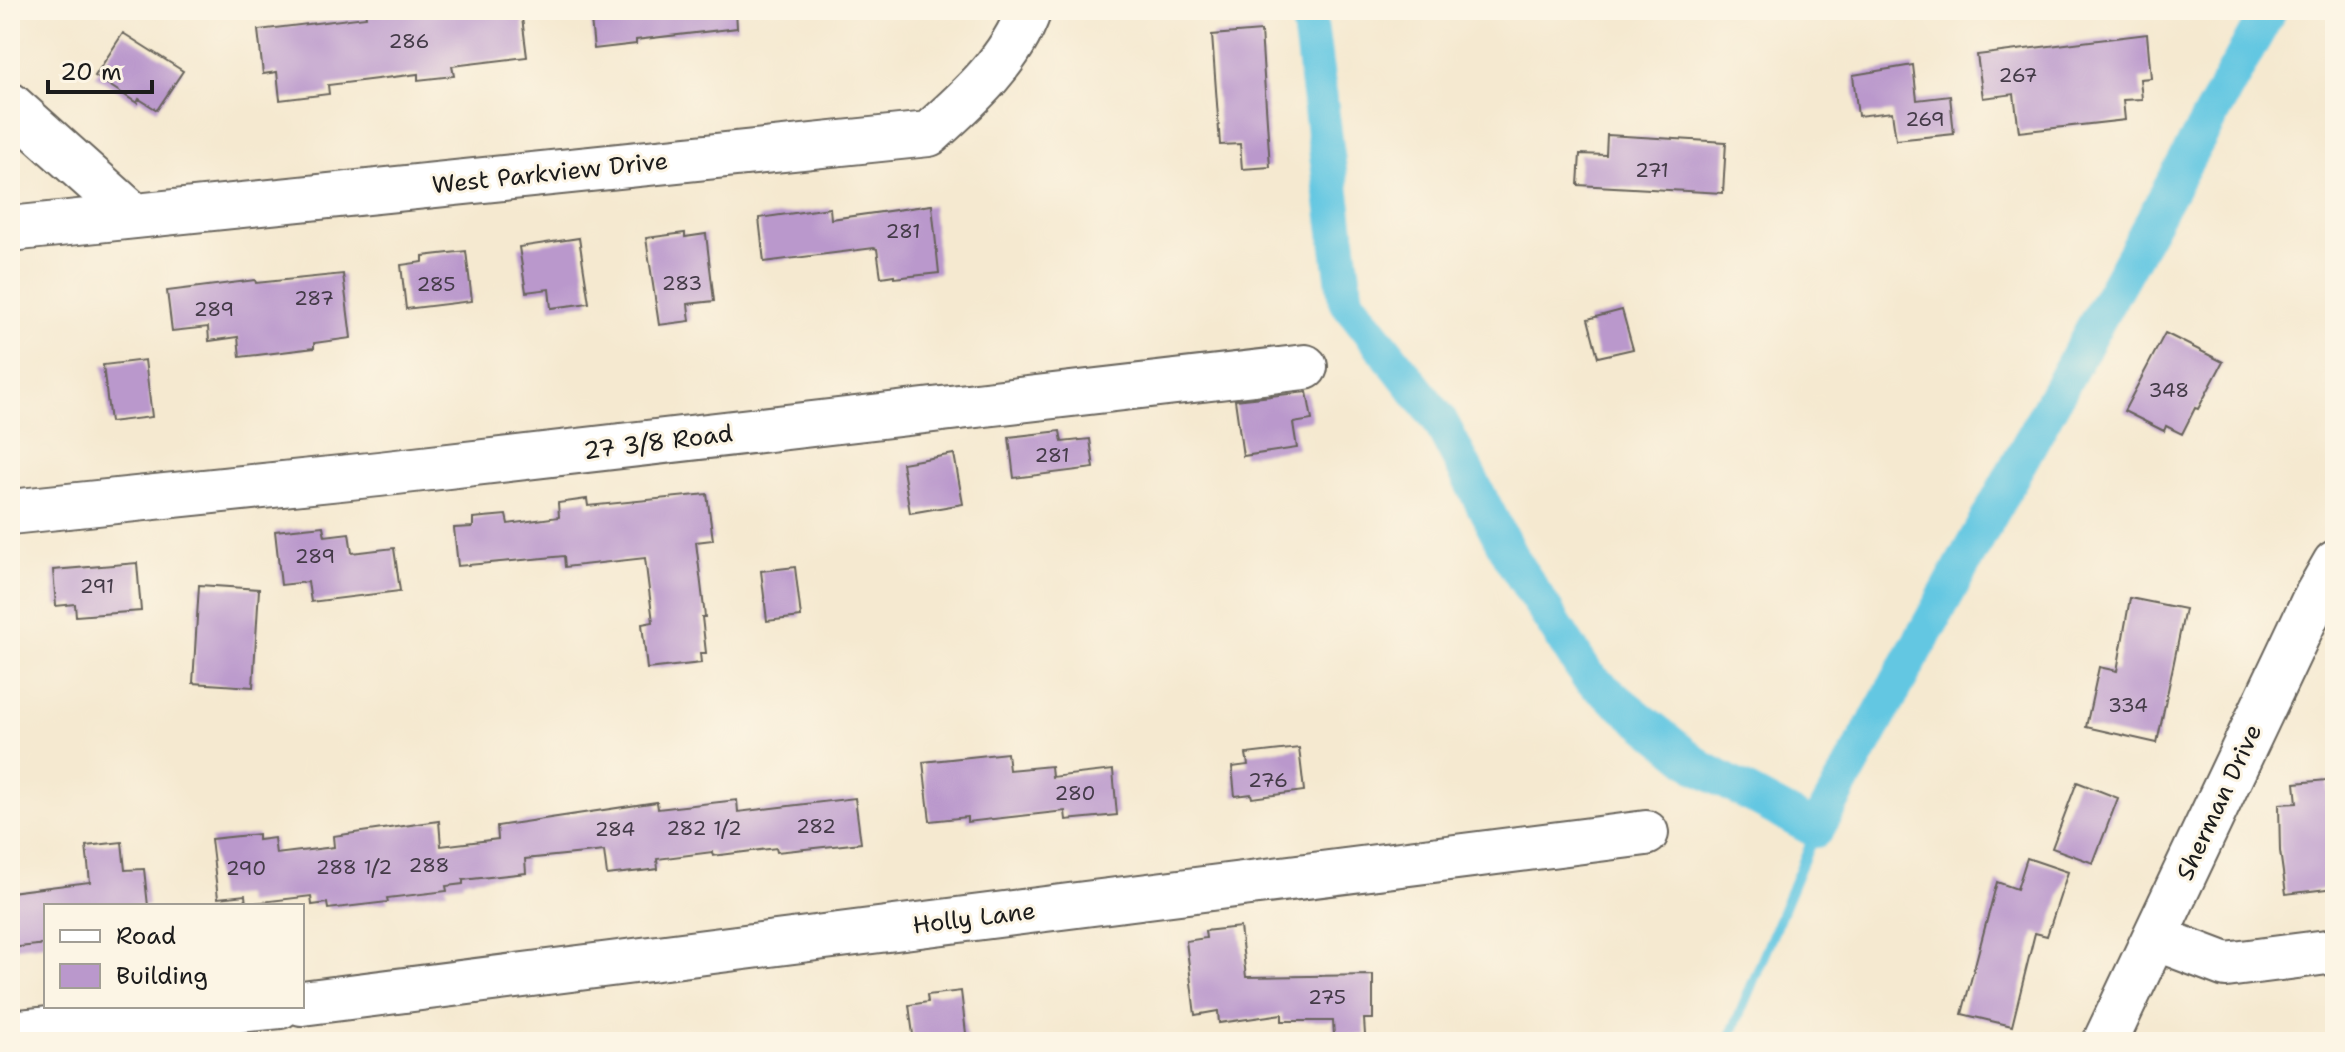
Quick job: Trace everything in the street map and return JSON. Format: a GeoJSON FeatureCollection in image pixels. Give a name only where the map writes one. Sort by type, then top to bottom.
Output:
{"type":"FeatureCollection","features":[{"type":"Feature","properties":{"kind":"street","name":"West Parkview Drive"},"geometry":{"type":"LineString","coordinates":[[10,229],[929,134],[980,88],[1023,28],[1029,10]]}},
{"type":"Feature","properties":{"kind":"street"},"geometry":{"type":"LineString","coordinates":[[10,105],[134,216]]}},
{"type":"Feature","properties":{"kind":"street","name":"27 3/8 Road"},"geometry":{"type":"LineString","coordinates":[[10,512],[379,474],[1305,367]]}},
{"type":"Feature","properties":{"kind":"street","name":"Sherman Drive"},"geometry":{"type":"LineString","coordinates":[[2105,1042],[2314,600],[2335,563]]}},
{"type":"Feature","properties":{"kind":"street","name":"Holly Lane"},"geometry":{"type":"LineString","coordinates":[[304,1003],[1646,833]]}},
{"type":"Feature","properties":{"kind":"street"},"geometry":{"type":"LineString","coordinates":[[2155,938],[2226,965],[2335,951]]}},
{"type":"Feature","properties":{"kind":"street"},"geometry":{"type":"LineString","coordinates":[[10,1033],[260,1008]]}},
{"type":"Feature","properties":{"kind":"building"},"geometry":{"type":"Polygon","coordinates":[[[365,10],[521,10],[527,57],[452,66],[454,76],[418,80],[418,74],[328,85],[329,94],[280,100],[277,72],[263,74],[258,30],[366,17],[365,10]]]}},
{"type":"Feature","properties":{"kind":"building"},"geometry":{"type":"Polygon","coordinates":[[[590,10],[736,10],[737,28],[636,40],[636,44],[594,49],[590,10]]]}},
{"type":"Feature","properties":{"kind":"building"},"geometry":{"type":"Polygon","coordinates":[[[1261,31],[1270,167],[1242,169],[1240,144],[1220,145],[1212,35],[1261,31]]]}},
{"type":"Feature","properties":{"kind":"building"},"geometry":{"type":"Polygon","coordinates":[[[123,33],[183,71],[157,110],[139,99],[137,103],[95,76],[123,33]]]}},
{"type":"Feature","properties":{"kind":"building"},"geometry":{"type":"Polygon","coordinates":[[[2147,34],[2151,78],[2140,79],[2142,99],[2123,100],[2125,120],[2019,132],[2014,94],[1983,98],[1977,55],[2147,34]]]}},
{"type":"Feature","properties":{"kind":"building"},"geometry":{"type":"Polygon","coordinates":[[[1913,65],[1917,100],[1950,96],[1954,134],[1896,140],[1892,112],[1858,116],[1853,75],[1913,65]]]}},
{"type":"Feature","properties":{"kind":"building"},"geometry":{"type":"Polygon","coordinates":[[[1607,135],[1726,142],[1723,193],[1578,185],[1580,154],[1606,155],[1607,135]]]}},
{"type":"Feature","properties":{"kind":"building"},"geometry":{"type":"Polygon","coordinates":[[[932,205],[939,273],[881,277],[877,249],[874,248],[764,262],[759,218],[830,208],[831,219],[932,205]]]}},
{"type":"Feature","properties":{"kind":"building"},"geometry":{"type":"Polygon","coordinates":[[[685,233],[685,237],[706,234],[714,301],[688,304],[690,321],[659,325],[646,238],[685,233]]]}},
{"type":"Feature","properties":{"kind":"building"},"geometry":{"type":"Polygon","coordinates":[[[579,238],[589,303],[551,308],[549,289],[526,292],[519,247],[579,238]]]}},
{"type":"Feature","properties":{"kind":"building"},"geometry":{"type":"Polygon","coordinates":[[[466,251],[472,301],[406,309],[401,265],[423,262],[423,256],[466,251]]]}},
{"type":"Feature","properties":{"kind":"building"},"geometry":{"type":"Polygon","coordinates":[[[343,274],[351,338],[314,343],[314,348],[240,357],[238,337],[209,341],[208,327],[172,331],[167,291],[255,280],[256,283],[343,274]]]}},
{"type":"Feature","properties":{"kind":"building"},"geometry":{"type":"Polygon","coordinates":[[[1622,310],[1633,349],[1598,357],[1588,319],[1622,310]]]}},
{"type":"Feature","properties":{"kind":"building"},"geometry":{"type":"Polygon","coordinates":[[[2165,333],[2223,362],[2182,434],[2166,426],[2164,431],[2124,411],[2165,333]]]}},
{"type":"Feature","properties":{"kind":"building"},"geometry":{"type":"Polygon","coordinates":[[[145,360],[152,417],[110,422],[103,365],[145,360]]]}},
{"type":"Feature","properties":{"kind":"building"},"geometry":{"type":"Polygon","coordinates":[[[1307,392],[1312,420],[1293,423],[1297,448],[1243,456],[1235,400],[1307,392]]]}},
{"type":"Feature","properties":{"kind":"building"},"geometry":{"type":"Polygon","coordinates":[[[1060,431],[1062,442],[1090,439],[1094,468],[1014,478],[1009,437],[1060,431]]]}},
{"type":"Feature","properties":{"kind":"building"},"geometry":{"type":"Polygon","coordinates":[[[954,454],[963,504],[910,513],[902,463],[954,454]]]}},
{"type":"Feature","properties":{"kind":"building"},"geometry":{"type":"Polygon","coordinates":[[[707,494],[713,540],[696,542],[705,617],[702,617],[706,653],[700,653],[701,663],[647,669],[642,624],[653,622],[645,558],[565,567],[564,556],[458,566],[454,528],[473,527],[473,518],[506,515],[508,524],[559,517],[558,503],[587,499],[588,506],[707,494]]]}},
{"type":"Feature","properties":{"kind":"building"},"geometry":{"type":"Polygon","coordinates":[[[323,526],[325,536],[349,533],[352,553],[394,548],[400,591],[311,602],[308,582],[281,585],[275,531],[323,526]]]}},
{"type":"Feature","properties":{"kind":"building"},"geometry":{"type":"Polygon","coordinates":[[[137,563],[141,611],[76,616],[75,604],[56,606],[53,570],[137,563]]]}},
{"type":"Feature","properties":{"kind":"building"},"geometry":{"type":"Polygon","coordinates":[[[795,567],[801,617],[767,621],[761,571],[795,567]]]}},
{"type":"Feature","properties":{"kind":"building"},"geometry":{"type":"Polygon","coordinates":[[[199,585],[259,589],[253,687],[193,683],[199,585]]]}},
{"type":"Feature","properties":{"kind":"building"},"geometry":{"type":"Polygon","coordinates":[[[2130,598],[2185,609],[2157,743],[2086,727],[2099,667],[2117,671],[2130,598]]]}},
{"type":"Feature","properties":{"kind":"building"},"geometry":{"type":"Polygon","coordinates":[[[1299,748],[1304,791],[1252,798],[1251,794],[1235,796],[1232,767],[1248,765],[1246,754],[1299,748]]]}},
{"type":"Feature","properties":{"kind":"building"},"geometry":{"type":"Polygon","coordinates":[[[1007,753],[1009,770],[1051,766],[1052,777],[1113,770],[1117,815],[1066,820],[1065,811],[967,822],[967,817],[930,821],[923,762],[1007,753]]]}},
{"type":"Feature","properties":{"kind":"building"},"geometry":{"type":"Polygon","coordinates":[[[2327,780],[2335,888],[2286,894],[2280,851],[2279,804],[2297,803],[2295,783],[2327,780]]]}},
{"type":"Feature","properties":{"kind":"building"},"geometry":{"type":"Polygon","coordinates":[[[2077,782],[2118,798],[2093,863],[2052,848],[2077,782]]]}},
{"type":"Feature","properties":{"kind":"building"},"geometry":{"type":"Polygon","coordinates":[[[855,798],[861,843],[777,852],[776,848],[713,856],[712,852],[657,859],[658,869],[607,875],[604,851],[525,859],[526,873],[463,880],[463,884],[446,886],[447,891],[328,909],[327,903],[312,905],[311,896],[246,904],[245,895],[218,898],[211,839],[258,834],[258,840],[274,838],[276,854],[334,847],[333,836],[439,821],[441,846],[498,839],[497,826],[657,802],[658,809],[737,800],[738,812],[855,798]]]}},
{"type":"Feature","properties":{"kind":"building"},"geometry":{"type":"Polygon","coordinates":[[[122,842],[125,870],[144,869],[148,904],[44,904],[44,944],[10,948],[10,892],[90,882],[86,846],[122,842]]]}},
{"type":"Feature","properties":{"kind":"building"},"geometry":{"type":"Polygon","coordinates":[[[2027,858],[2068,872],[2047,936],[2035,933],[2012,1026],[1962,1014],[1997,882],[2017,889],[2027,858]]]}},
{"type":"Feature","properties":{"kind":"building"},"geometry":{"type":"Polygon","coordinates":[[[1240,927],[1246,977],[1373,975],[1373,1019],[1364,1019],[1365,1035],[1334,1035],[1333,1021],[1282,1021],[1282,1014],[1219,1023],[1218,1011],[1195,1015],[1186,941],[1206,938],[1205,931],[1240,927]]]}},
{"type":"Feature","properties":{"kind":"building"},"geometry":{"type":"Polygon","coordinates":[[[961,991],[967,1042],[914,1042],[909,1005],[928,1002],[927,995],[961,991]]]}},
{"type":"Feature","properties":{"kind":"waterway"},"geometry":{"type":"LineString","coordinates":[[1308,10],[1346,300],[1439,419],[1510,556],[1588,677],[1701,768],[1816,830],[2269,10]]}},
{"type":"Feature","properties":{"kind":"waterway"},"geometry":{"type":"LineString","coordinates":[[1728,1042],[1816,830]]}}]}
